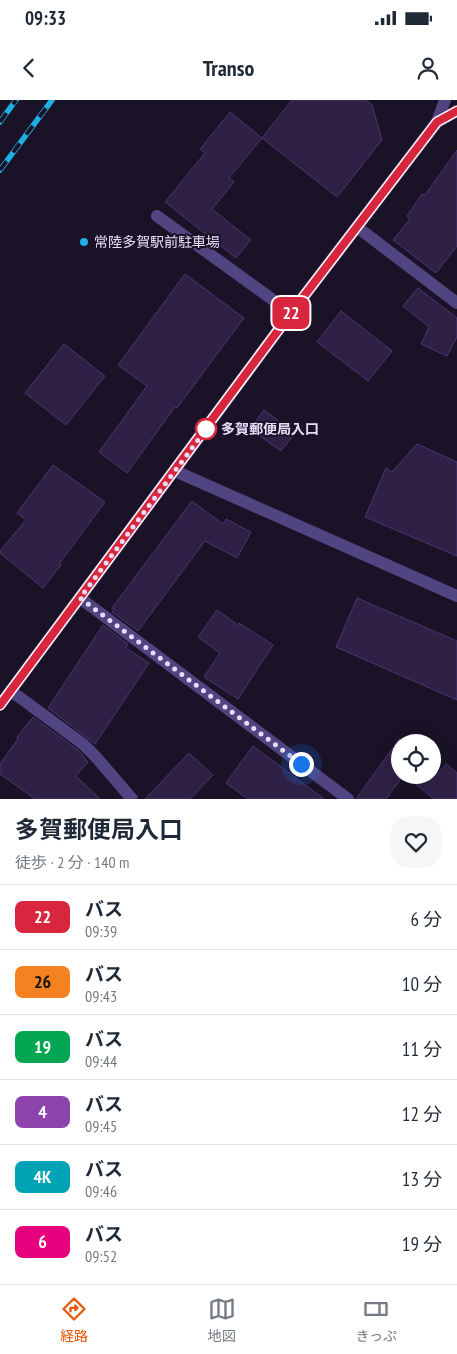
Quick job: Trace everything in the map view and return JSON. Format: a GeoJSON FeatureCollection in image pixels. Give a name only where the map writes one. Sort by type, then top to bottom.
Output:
{"type":"FeatureCollection","features":[{"type":"Feature","properties":{"kind":"street"},"geometry":{"type":"LineString","coordinates":[[0,706],[291,313],[437,122],[445,100]]}},
{"type":"Feature","properties":{"kind":"street"},"geometry":{"type":"LineString","coordinates":[[437,122],[457,111]]}},
{"type":"Feature","properties":{"kind":"street"},"geometry":{"type":"LineString","coordinates":[[157,216],[291,313]]}},
{"type":"Feature","properties":{"kind":"street"},"geometry":{"type":"LineString","coordinates":[[357,227],[457,303]]}},
{"type":"Feature","properties":{"kind":"street"},"geometry":{"type":"LineString","coordinates":[[175,471],[457,596]]}},
{"type":"Feature","properties":{"kind":"street"},"geometry":{"type":"LineString","coordinates":[[80,598],[348,799]]}},
{"type":"Feature","properties":{"kind":"street"},"geometry":{"type":"LineString","coordinates":[[11,691],[83,744],[132,799]]}},
{"type":"Feature","properties":{"kind":"building"},"geometry":{"type":"Polygon","coordinates":[[[292,100],[366,100],[372,105],[382,140],[337,197],[262,138],[292,100]]]}},
{"type":"Feature","properties":{"kind":"building"},"geometry":{"type":"Polygon","coordinates":[[[230,112],[262,138],[229,178],[234,182],[212,209],[251,240],[236,258],[165,202],[205,153],[200,149],[230,112]]]}},
{"type":"Feature","properties":{"kind":"building"},"geometry":{"type":"Polygon","coordinates":[[[457,150],[457,246],[436,273],[393,240],[410,219],[407,216],[422,194],[425,195],[457,150]]]}},
{"type":"Feature","properties":{"kind":"building"},"geometry":{"type":"Polygon","coordinates":[[[185,274],[244,318],[127,473],[99,452],[147,386],[118,365],[185,274]]]}},
{"type":"Feature","properties":{"kind":"building"},"geometry":{"type":"Polygon","coordinates":[[[418,288],[457,318],[457,337],[447,356],[421,344],[429,327],[403,306],[418,288]]]}},
{"type":"Feature","properties":{"kind":"building"},"geometry":{"type":"Polygon","coordinates":[[[341,311],[392,351],[368,381],[317,342],[341,311]]]}},
{"type":"Feature","properties":{"kind":"building"},"geometry":{"type":"Polygon","coordinates":[[[64,344],[105,376],[66,425],[25,393],[64,344]]]}},
{"type":"Feature","properties":{"kind":"building"},"geometry":{"type":"Polygon","coordinates":[[[264,410],[295,433],[281,451],[250,429],[264,410]]]}},
{"type":"Feature","properties":{"kind":"building"},"geometry":{"type":"Polygon","coordinates":[[[417,444],[457,462],[457,556],[365,517],[386,468],[392,472],[417,444]]]}},
{"type":"Feature","properties":{"kind":"building"},"geometry":{"type":"Polygon","coordinates":[[[53,465],[105,502],[43,588],[0,553],[0,551],[26,520],[17,513],[53,465]]]}},
{"type":"Feature","properties":{"kind":"building"},"geometry":{"type":"Polygon","coordinates":[[[192,501],[223,524],[226,519],[251,532],[237,558],[205,541],[138,631],[112,612],[114,609],[112,608],[192,501]]]}},
{"type":"Feature","properties":{"kind":"building"},"geometry":{"type":"Polygon","coordinates":[[[357,598],[457,641],[457,700],[336,647],[357,598]]]}},
{"type":"Feature","properties":{"kind":"building"},"geometry":{"type":"Polygon","coordinates":[[[217,610],[238,625],[239,623],[273,645],[238,699],[204,677],[220,653],[198,637],[217,610]]]}},
{"type":"Feature","properties":{"kind":"building"},"geometry":{"type":"Polygon","coordinates":[[[103,625],[128,644],[126,648],[149,663],[95,744],[48,708],[103,625]]]}},
{"type":"Feature","properties":{"kind":"building"},"geometry":{"type":"Polygon","coordinates":[[[33,717],[78,750],[85,758],[88,762],[76,776],[100,799],[35,799],[0,774],[0,764],[18,739],[17,737],[33,717]]]}},
{"type":"Feature","properties":{"kind":"building"},"geometry":{"type":"Polygon","coordinates":[[[253,746],[324,799],[248,799],[226,783],[253,746]]]}},
{"type":"Feature","properties":{"kind":"building"},"geometry":{"type":"Polygon","coordinates":[[[391,750],[391,784],[397,784],[386,799],[356,799],[391,750]]]}},
{"type":"Feature","properties":{"kind":"building"},"geometry":{"type":"Polygon","coordinates":[[[189,753],[213,775],[190,799],[145,799],[189,753]]]}},
{"type":"Feature","properties":{"kind":"building"},"geometry":{"type":"Polygon","coordinates":[[[446,764],[457,773],[457,799],[434,799],[415,784],[441,784],[441,770],[446,764]]]}},
{"type":"Feature","properties":{"kind":"railway"},"geometry":{"type":"LineString","coordinates":[[0,122],[16,100]]}},
{"type":"Feature","properties":{"kind":"railway"},"geometry":{"type":"LineString","coordinates":[[0,170],[52,100]]}},
{"type":"Feature","properties":{"kind":"bus line","name":"22"},"geometry":{"type":"LineString","coordinates":[[0,705],[291,313],[437,122],[457,111]]}},
{"type":"Feature","properties":{"kind":"place","name":"常陸多賀駅前駐車場"},"geometry":{"type":"Point","coordinates":[84,242]}},
{"type":"Feature","properties":{"kind":"place","name":"多賀郵便局入口"},"geometry":{"type":"Point","coordinates":[206,429]}},
{"type":"Feature","properties":{"kind":"route"},"geometry":{"type":"LineString","coordinates":[[206,429],[210,424],[80,598],[301,764]]}}]}
